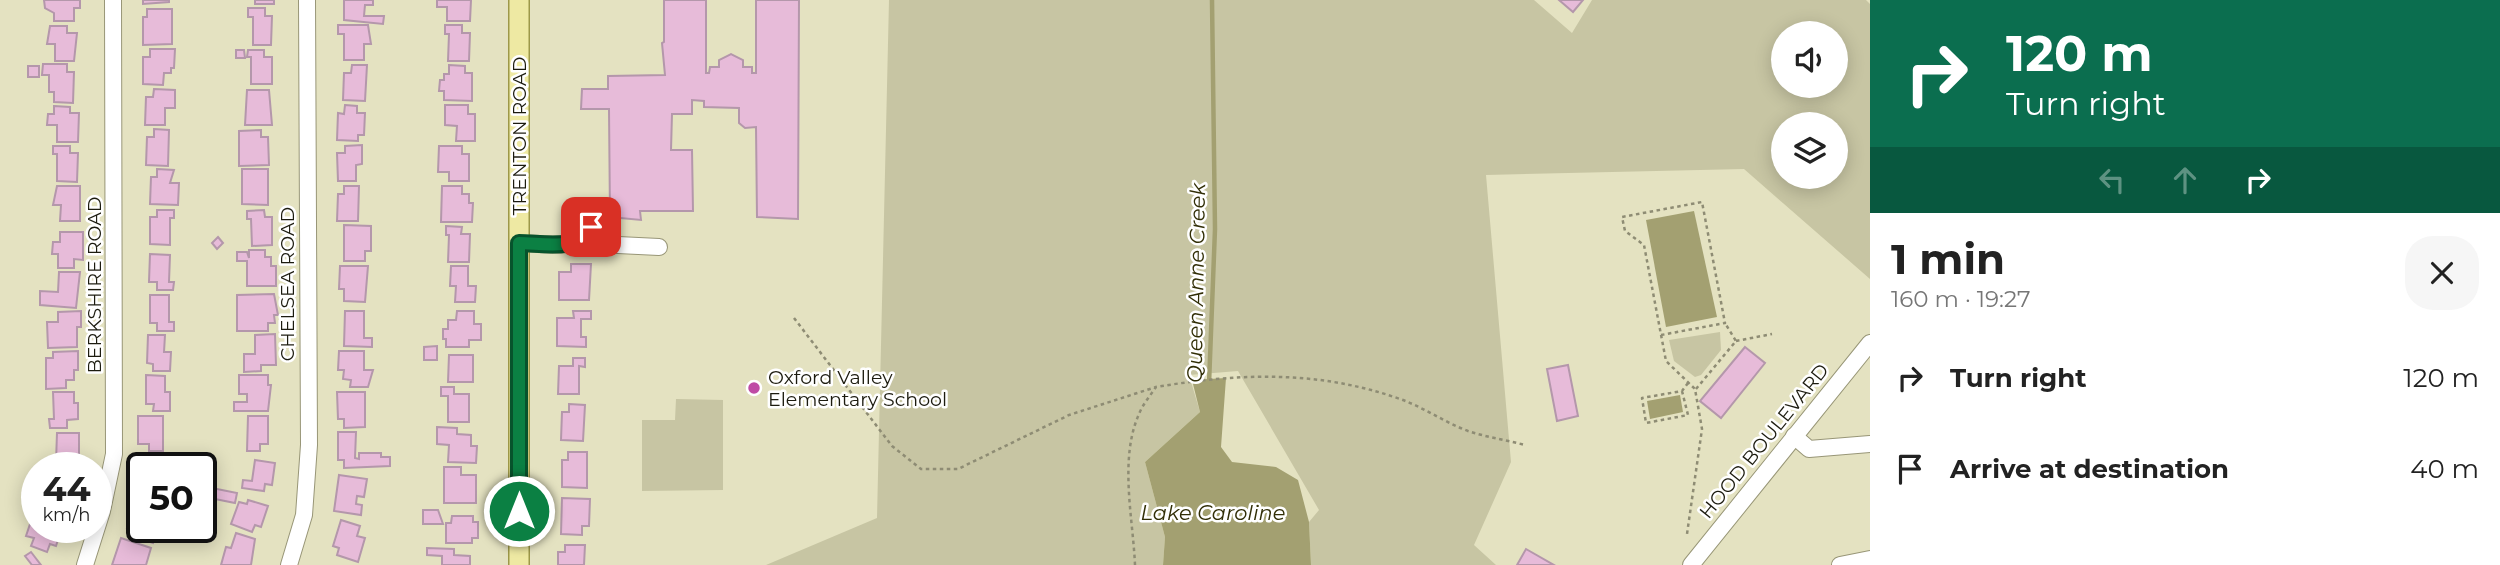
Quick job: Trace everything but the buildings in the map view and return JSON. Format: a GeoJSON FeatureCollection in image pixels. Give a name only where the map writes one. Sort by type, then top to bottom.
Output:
{"type":"FeatureCollection","features":[{"type":"Feature","properties":{"kind":"main road","name":"TRENTON ROAD"},"geometry":{"type":"LineString","coordinates":[[519,0],[519,565]]}},
{"type":"Feature","properties":{"kind":"street","name":"BERKSHIRE ROAD"},"geometry":{"type":"LineString","coordinates":[[85,565],[102,510],[114,454],[113,0]]}},
{"type":"Feature","properties":{"kind":"street","name":"CHELSEA ROAD"},"geometry":{"type":"LineString","coordinates":[[289,565],[304,515],[309,445],[307,0]]}},
{"type":"Feature","properties":{"kind":"street"},"geometry":{"type":"LineString","coordinates":[[577,243],[586,237],[591,227],[591,216]]}},
{"type":"Feature","properties":{"kind":"street"},"geometry":{"type":"LineString","coordinates":[[519,243],[659,247]]}},
{"type":"Feature","properties":{"kind":"street","name":"HOOD BOULEVARD"},"geometry":{"type":"LineString","coordinates":[[1691,565],[1870,343]]}},
{"type":"Feature","properties":{"kind":"street"},"geometry":{"type":"LineString","coordinates":[[1794,436],[1809,449],[1870,443]]}},
{"type":"Feature","properties":{"kind":"street"},"geometry":{"type":"LineString","coordinates":[[1840,565],[1870,559]]}},
{"type":"Feature","properties":{"kind":"path"},"geometry":{"type":"LineString","coordinates":[[1686,534],[1702,429],[1695,389],[1666,361],[1644,245],[1625,231],[1622,217],[1702,202],[1725,323],[1736,341]]}},
{"type":"Feature","properties":{"kind":"path"},"geometry":{"type":"LineString","coordinates":[[794,318],[892,446],[921,469],[958,468],[1069,415],[1156,387],[1192,379],[1274,374],[1330,379],[1401,399],[1468,431],[1525,445]]}},
{"type":"Feature","properties":{"kind":"path"},"geometry":{"type":"LineString","coordinates":[[1661,335],[1725,323]]}},
{"type":"Feature","properties":{"kind":"path"},"geometry":{"type":"LineString","coordinates":[[1695,389],[1736,341],[1772,334]]}},
{"type":"Feature","properties":{"kind":"path"},"geometry":{"type":"LineString","coordinates":[[1682,391],[1688,415],[1646,423],[1642,398],[1682,391],[1688,383]]}},
{"type":"Feature","properties":{"kind":"path"},"geometry":{"type":"LineString","coordinates":[[1135,565],[1130,481],[1133,440],[1140,412],[1156,387]]}},
{"type":"Feature","properties":{"kind":"shaded area"},"geometry":{"type":"Polygon","coordinates":[[[889,0],[1534,0],[1572,33],[1592,0],[1866,0],[1870,4],[1870,279],[1744,169],[1486,175],[1511,462],[1474,545],[1496,565],[1311,565],[1309,522],[1319,510],[1238,371],[1189,375],[1200,412],[1145,462],[1165,537],[1163,565],[766,565],[877,518],[889,0]]]}},
{"type":"Feature","properties":{"kind":"shaded area"},"geometry":{"type":"Polygon","coordinates":[[[1720,332],[1721,350],[1701,375],[1695,377],[1674,361],[1669,340],[1720,332]]]}},
{"type":"Feature","properties":{"kind":"shaded area"},"geometry":{"type":"Polygon","coordinates":[[[676,399],[723,400],[723,490],[642,491],[642,420],[675,420],[676,399]]]}},
{"type":"Feature","properties":{"kind":"water"},"geometry":{"type":"Polygon","coordinates":[[[1694,211],[1717,317],[1666,327],[1646,220],[1694,211]]]}},
{"type":"Feature","properties":{"kind":"water","name":"Lake Caroline"},"geometry":{"type":"Polygon","coordinates":[[[1226,378],[1221,447],[1232,462],[1276,467],[1298,480],[1309,522],[1311,565],[1163,565],[1165,537],[1145,462],[1200,412],[1192,380],[1226,378]]]}},
{"type":"Feature","properties":{"kind":"water"},"geometry":{"type":"Polygon","coordinates":[[[1680,395],[1683,412],[1650,419],[1647,401],[1680,395]]]}},
{"type":"Feature","properties":{"kind":"waterway","name":"Queen Anne Creek"},"geometry":{"type":"LineString","coordinates":[[1209,384],[1215,229],[1212,0]]}},
{"type":"Feature","properties":{"kind":"place","name":"Oxford Valley Elementary School"},"geometry":{"type":"Point","coordinates":[754,388]}},
{"type":"Feature","properties":{"kind":"route"},"geometry":{"type":"LineString","coordinates":[[519,511],[519,243],[577,243],[586,237],[591,227]]}}]}
